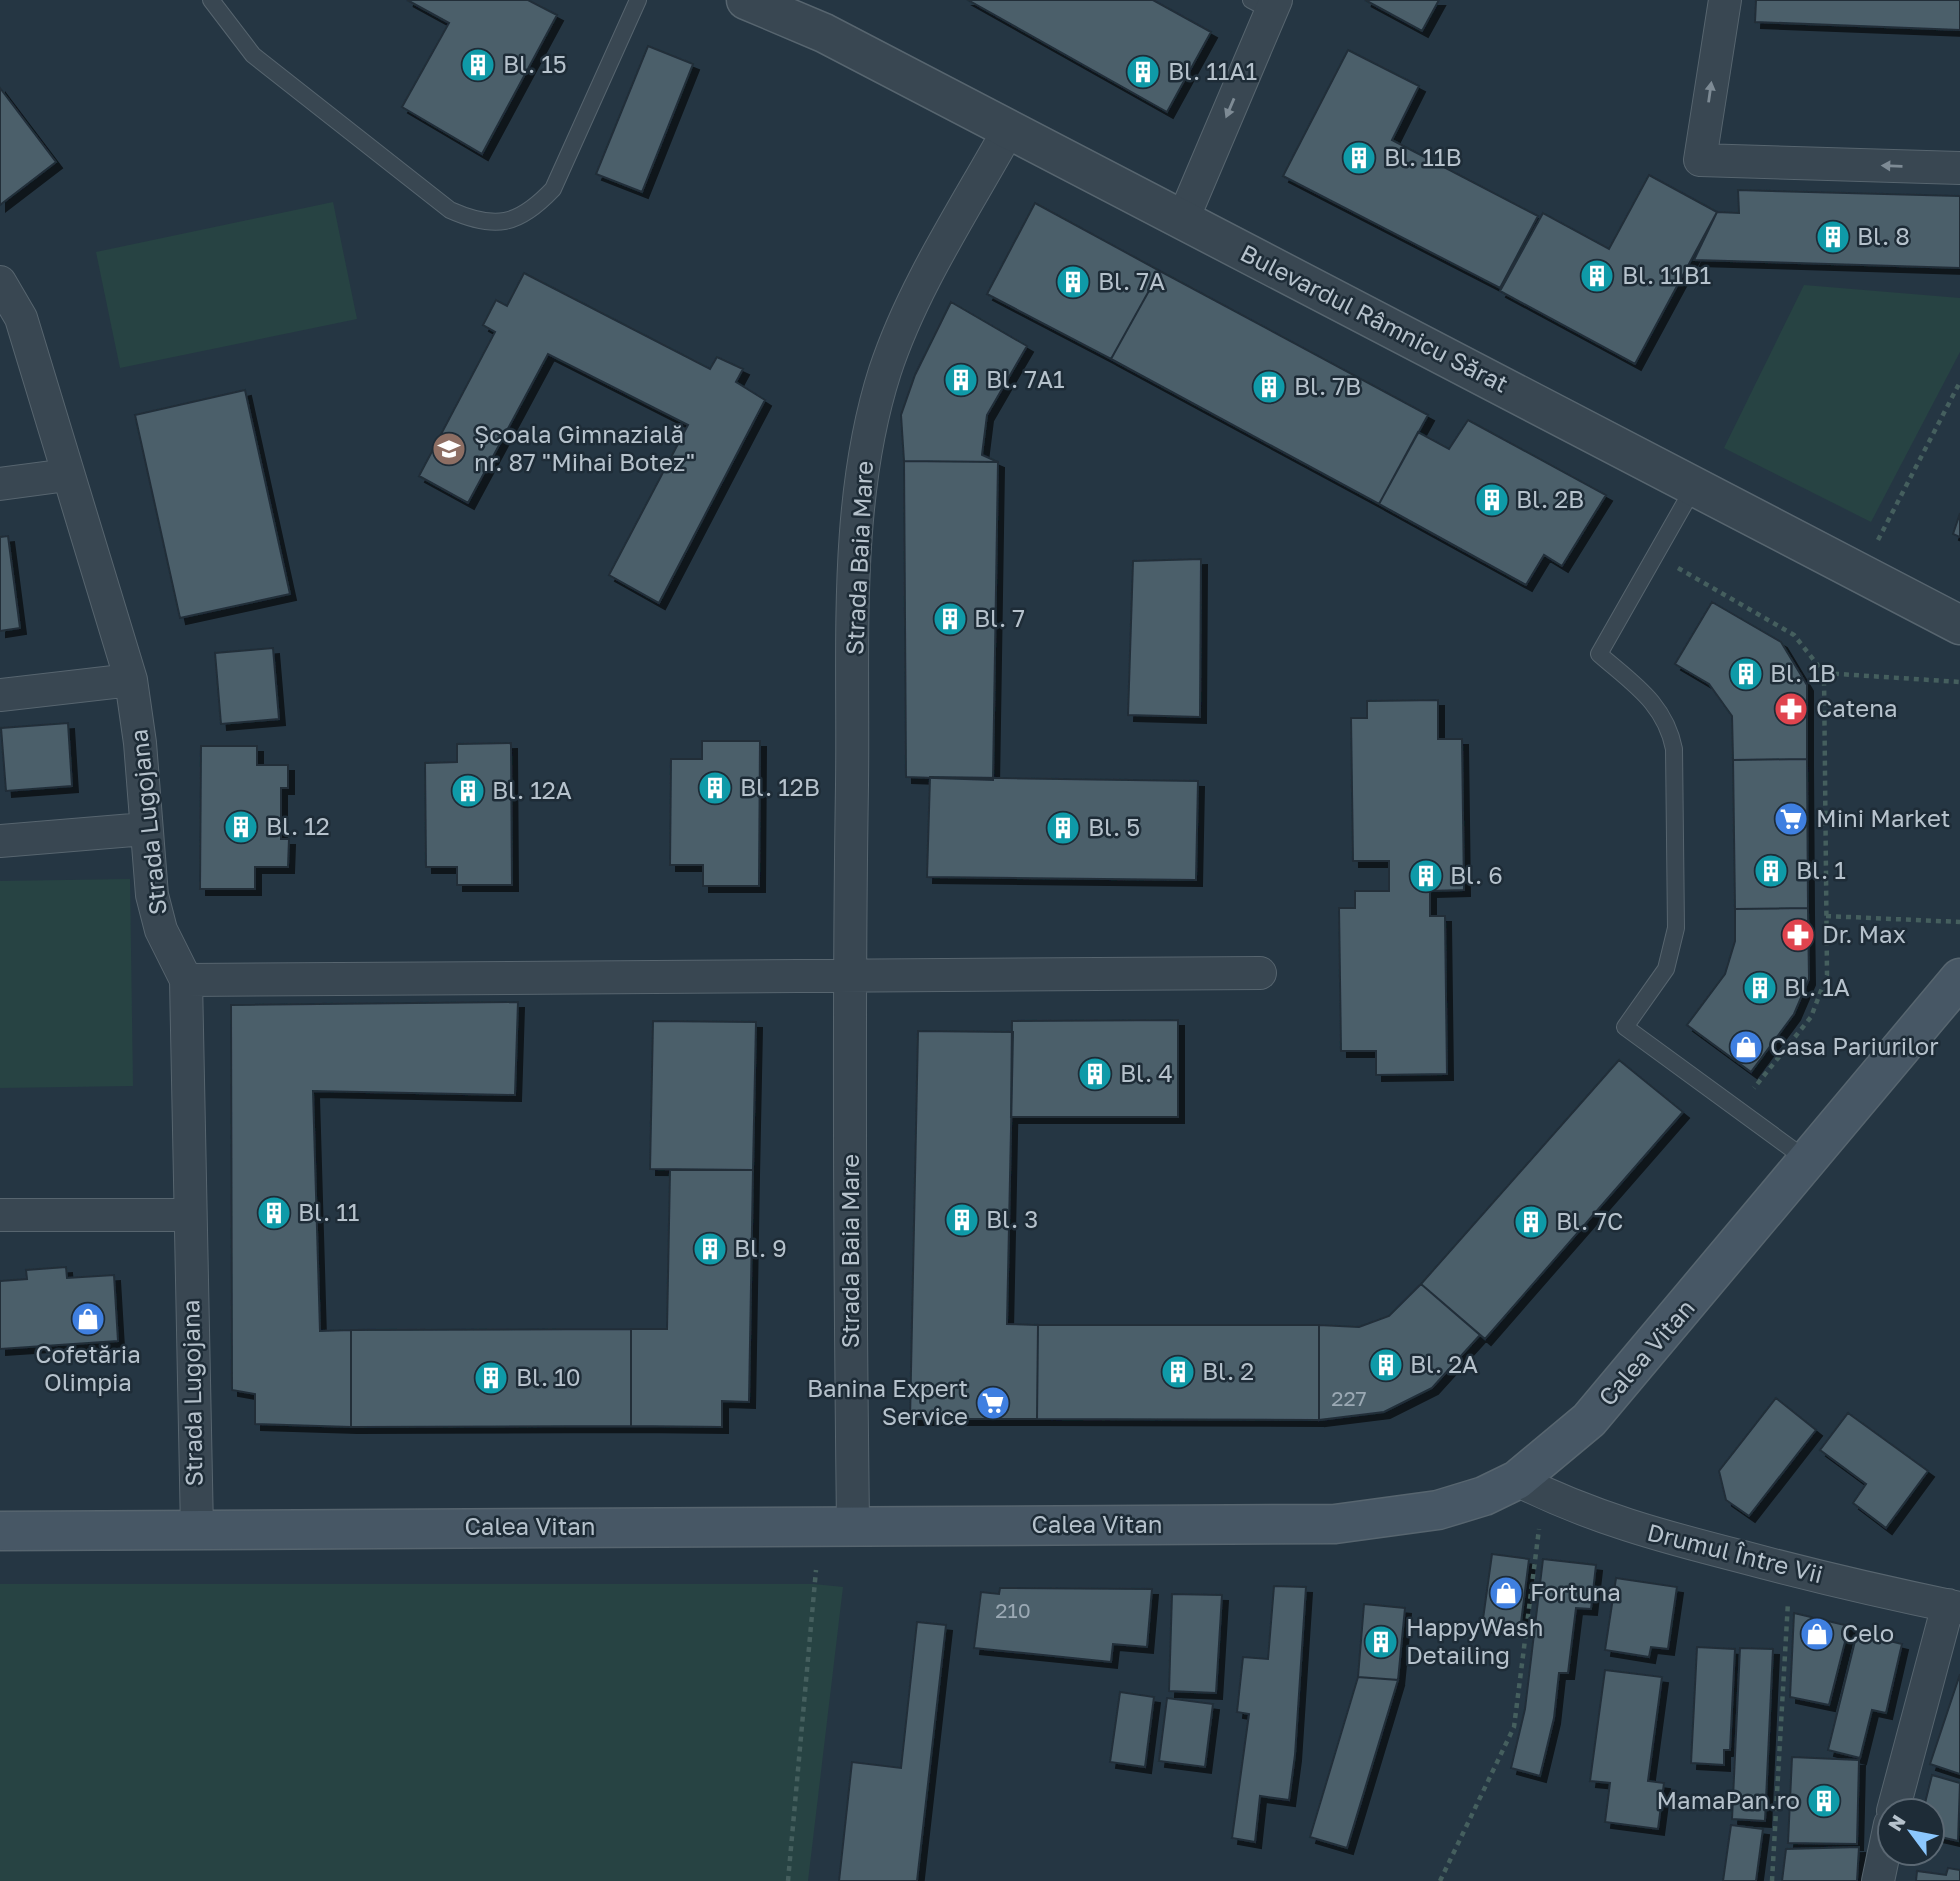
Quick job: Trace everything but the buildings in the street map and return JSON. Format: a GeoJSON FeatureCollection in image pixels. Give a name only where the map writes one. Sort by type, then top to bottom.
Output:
{"type":"FeatureCollection","features":[{"type":"Feature","properties":{"kind":"main road","name":"Calea Vitan"},"geometry":{"type":"LineString","coordinates":[[0,1531],[853,1524],[1335,1524],[1438,1510],[1484,1496],[1530,1487],[1572,1435],[1617,1389],[1960,978]]}},
{"type":"Feature","properties":{"kind":"street","name":"Bulevardul Râmnicu Sărat"},"geometry":{"type":"LineString","coordinates":[[746,0],[796,11],[1009,129],[1955,621]]}},
{"type":"Feature","properties":{"kind":"street"},"geometry":{"type":"LineString","coordinates":[[1725,0],[1700,160],[1960,168]]}},
{"type":"Feature","properties":{"kind":"street"},"geometry":{"type":"LineString","coordinates":[[1183,219],[1266,4]]}},
{"type":"Feature","properties":{"kind":"street","name":"Strada Baia Mare"},"geometry":{"type":"LineString","coordinates":[[853,1524],[850,977],[855,587],[860,501],[868,440],[885,370],[919,291],[1009,129]]}},
{"type":"Feature","properties":{"kind":"street","name":"Strada Lugojana"},"geometry":{"type":"LineString","coordinates":[[0,282],[21,318],[131,680],[141,743],[145,829],[152,895],[161,930],[186,980],[197,1530]]}},
{"type":"Feature","properties":{"kind":"street"},"geometry":{"type":"LineString","coordinates":[[0,484],[67,475]]}},
{"type":"Feature","properties":{"kind":"street"},"geometry":{"type":"LineString","coordinates":[[0,695],[131,680]]}},
{"type":"Feature","properties":{"kind":"street"},"geometry":{"type":"LineString","coordinates":[[0,841],[145,829]]}},
{"type":"Feature","properties":{"kind":"street"},"geometry":{"type":"LineString","coordinates":[[186,980],[1260,972]]}},
{"type":"Feature","properties":{"kind":"street"},"geometry":{"type":"LineString","coordinates":[[0,1215],[190,1214]]}},
{"type":"Feature","properties":{"kind":"street","name":"Drumul Între Vii"},"geometry":{"type":"LineString","coordinates":[[1530,1487],[1630,1528],[1789,1569],[1954,1607]]}},
{"type":"Feature","properties":{"kind":"street"},"geometry":{"type":"LineString","coordinates":[[1897,1797],[1954,1607]]}},
{"type":"Feature","properties":{"kind":"lane"},"geometry":{"type":"LineString","coordinates":[[211,0],[253,55],[450,210],[487,223],[512,220],[532,211],[553,189],[638,0]]}},
{"type":"Feature","properties":{"kind":"lane"},"geometry":{"type":"LineString","coordinates":[[1695,485],[1599,654],[1659,708],[1670,727],[1674,749],[1674,940],[1666,969],[1625,1027],[1809,1161]]}},
{"type":"Feature","properties":{"kind":"path"},"geometry":{"type":"LineString","coordinates":[[1861,572],[1960,382]]}},
{"type":"Feature","properties":{"kind":"path"},"geometry":{"type":"LineString","coordinates":[[1656,555],[1794,635],[1824,673],[1827,975],[1811,1017],[1737,1108]]}},
{"type":"Feature","properties":{"kind":"path"},"geometry":{"type":"LineString","coordinates":[[1824,673],[1960,682]]}},
{"type":"Feature","properties":{"kind":"path"},"geometry":{"type":"LineString","coordinates":[[1826,916],[1960,922]]}},
{"type":"Feature","properties":{"kind":"path"},"geometry":{"type":"LineString","coordinates":[[1440,1881],[1514,1727],[1530,1487]]}},
{"type":"Feature","properties":{"kind":"path"},"geometry":{"type":"LineString","coordinates":[[1772,1881],[1789,1569]]}},
{"type":"Feature","properties":{"kind":"path"},"geometry":{"type":"LineString","coordinates":[[788,1881],[816,1570]]}},
{"type":"Feature","properties":{"kind":"green space"},"geometry":{"type":"Polygon","coordinates":[[[333,202],[357,319],[120,368],[96,252],[333,202]]]}},
{"type":"Feature","properties":{"kind":"green space"},"geometry":{"type":"Polygon","coordinates":[[[1804,285],[1960,298],[1960,352],[1871,522],[1724,448],[1804,285]]]}},
{"type":"Feature","properties":{"kind":"green space"},"geometry":{"type":"Polygon","coordinates":[[[130,879],[133,1086],[0,1088],[0,881],[130,879]]]}},
{"type":"Feature","properties":{"kind":"green space"},"geometry":{"type":"Polygon","coordinates":[[[0,1584],[814,1584],[843,1587],[808,1881],[0,1881],[0,1584]]]}},
{"type":"Feature","properties":{"kind":"place","name":"Bl. 15"},"geometry":{"type":"Point","coordinates":[478,65]}},
{"type":"Feature","properties":{"kind":"place","name":"Bl. 11A1"},"geometry":{"type":"Point","coordinates":[1143,72]}},
{"type":"Feature","properties":{"kind":"place","name":"Bl. 11B"},"geometry":{"type":"Point","coordinates":[1359,158]}},
{"type":"Feature","properties":{"kind":"place","name":"Bl. 8"},"geometry":{"type":"Point","coordinates":[1833,237]}},
{"type":"Feature","properties":{"kind":"place","name":"Bl. 11B1"},"geometry":{"type":"Point","coordinates":[1597,276]}},
{"type":"Feature","properties":{"kind":"place","name":"Bl. 7A"},"geometry":{"type":"Point","coordinates":[1073,282]}},
{"type":"Feature","properties":{"kind":"place","name":"Bl. 7A1"},"geometry":{"type":"Point","coordinates":[961,380]}},
{"type":"Feature","properties":{"kind":"place","name":"Bl. 7B"},"geometry":{"type":"Point","coordinates":[1269,387]}},
{"type":"Feature","properties":{"kind":"place","name":"Școala Gimnazială nr. 87 \"Mihai Botez\""},"geometry":{"type":"Point","coordinates":[449,449]}},
{"type":"Feature","properties":{"kind":"place","name":"Bl. 2B"},"geometry":{"type":"Point","coordinates":[1492,500]}},
{"type":"Feature","properties":{"kind":"place","name":"Bl. 7"},"geometry":{"type":"Point","coordinates":[950,619]}},
{"type":"Feature","properties":{"kind":"place","name":"Bl. 1B"},"geometry":{"type":"Point","coordinates":[1746,674]}},
{"type":"Feature","properties":{"kind":"place","name":"Catena"},"geometry":{"type":"Point","coordinates":[1791,709]}},
{"type":"Feature","properties":{"kind":"place","name":"Bl. 12B"},"geometry":{"type":"Point","coordinates":[715,788]}},
{"type":"Feature","properties":{"kind":"place","name":"Bl. 12A"},"geometry":{"type":"Point","coordinates":[468,791]}},
{"type":"Feature","properties":{"kind":"place","name":"Mini Market"},"geometry":{"type":"Point","coordinates":[1791,819]}},
{"type":"Feature","properties":{"kind":"place","name":"Bl. 12"},"geometry":{"type":"Point","coordinates":[241,827]}},
{"type":"Feature","properties":{"kind":"place","name":"Bl. 5"},"geometry":{"type":"Point","coordinates":[1063,828]}},
{"type":"Feature","properties":{"kind":"place","name":"Bl. 1"},"geometry":{"type":"Point","coordinates":[1771,871]}},
{"type":"Feature","properties":{"kind":"place","name":"Bl. 6"},"geometry":{"type":"Point","coordinates":[1426,876]}},
{"type":"Feature","properties":{"kind":"place","name":"Dr. Max"},"geometry":{"type":"Point","coordinates":[1798,935]}},
{"type":"Feature","properties":{"kind":"place","name":"Bl. 1A"},"geometry":{"type":"Point","coordinates":[1760,988]}},
{"type":"Feature","properties":{"kind":"place","name":"Casa Pariurilor"},"geometry":{"type":"Point","coordinates":[1746,1047]}},
{"type":"Feature","properties":{"kind":"place","name":"Bl. 4"},"geometry":{"type":"Point","coordinates":[1095,1074]}},
{"type":"Feature","properties":{"kind":"place","name":"Bl. 11"},"geometry":{"type":"Point","coordinates":[274,1213]}},
{"type":"Feature","properties":{"kind":"place","name":"Bl. 3"},"geometry":{"type":"Point","coordinates":[962,1220]}},
{"type":"Feature","properties":{"kind":"place","name":"Bl. 7C"},"geometry":{"type":"Point","coordinates":[1531,1222]}},
{"type":"Feature","properties":{"kind":"place","name":"Bl. 9"},"geometry":{"type":"Point","coordinates":[710,1249]}},
{"type":"Feature","properties":{"kind":"place","name":"Cofetăria Olimpia"},"geometry":{"type":"Point","coordinates":[88,1319]}},
{"type":"Feature","properties":{"kind":"place","name":"Bl. 2A"},"geometry":{"type":"Point","coordinates":[1386,1365]}},
{"type":"Feature","properties":{"kind":"place","name":"Bl. 2"},"geometry":{"type":"Point","coordinates":[1178,1372]}},
{"type":"Feature","properties":{"kind":"place","name":"Bl. 10"},"geometry":{"type":"Point","coordinates":[491,1378]}},
{"type":"Feature","properties":{"kind":"place","name":"Banina Expert Service"},"geometry":{"type":"Point","coordinates":[993,1403]}},
{"type":"Feature","properties":{"kind":"place","name":"Fortuna"},"geometry":{"type":"Point","coordinates":[1506,1593]}},
{"type":"Feature","properties":{"kind":"place","name":"Celo"},"geometry":{"type":"Point","coordinates":[1817,1634]}},
{"type":"Feature","properties":{"kind":"place","name":"HappyWash Detailing"},"geometry":{"type":"Point","coordinates":[1381,1642]}},
{"type":"Feature","properties":{"kind":"place","name":"MamaPan.ro"},"geometry":{"type":"Point","coordinates":[1824,1801]}}]}
